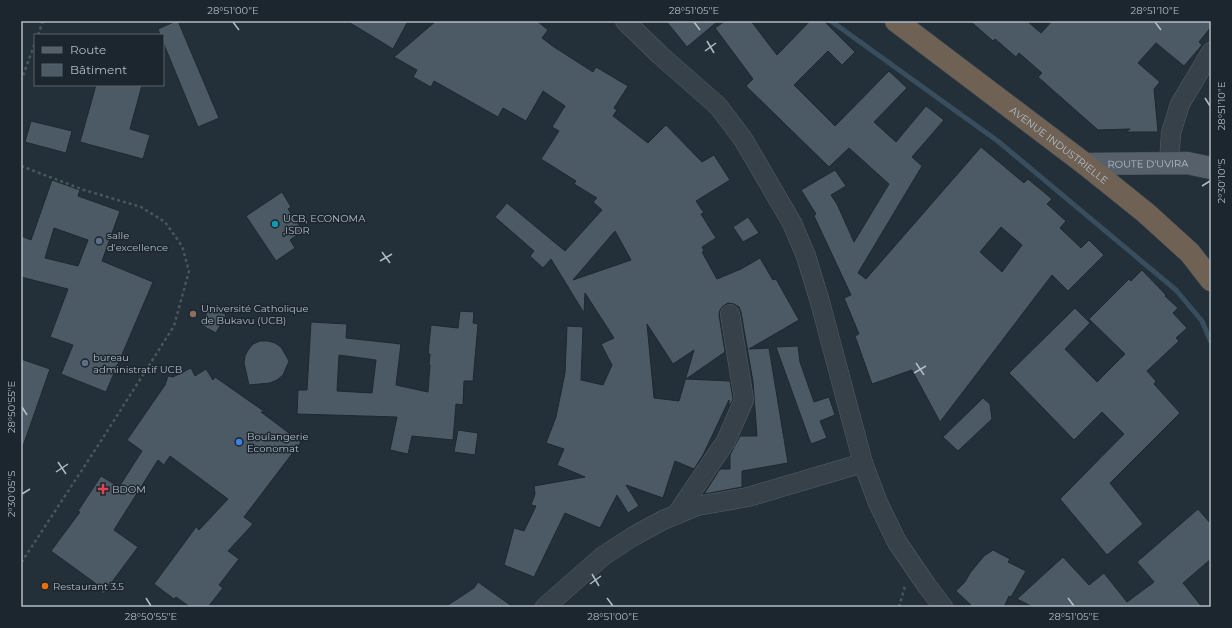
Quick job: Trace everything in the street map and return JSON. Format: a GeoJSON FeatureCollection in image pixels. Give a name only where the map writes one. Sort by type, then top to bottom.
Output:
{"type":"FeatureCollection","features":[{"type":"Feature","properties":{"kind":"highway","name":"AVENUE INDUSTRIELLE"},"geometry":{"type":"LineString","coordinates":[[896,21],[1085,164],[1146,213],[1190,253],[1211,280]]}},
{"type":"Feature","properties":{"kind":"main road","name":"ROUTE D'UVIRA"},"geometry":{"type":"LineString","coordinates":[[1085,164],[1187,163],[1211,168]]}},
{"type":"Feature","properties":{"kind":"street"},"geometry":{"type":"LineString","coordinates":[[625,21],[660,55],[718,106],[743,139],[792,223],[806,256],[820,302],[863,464],[878,503],[897,542],[943,607]]}},
{"type":"Feature","properties":{"kind":"street"},"geometry":{"type":"LineString","coordinates":[[1168,163],[1171,133],[1180,104],[1211,52]]}},
{"type":"Feature","properties":{"kind":"street"},"geometry":{"type":"LineString","coordinates":[[676,515],[726,441],[744,400],[730,314]]}},
{"type":"Feature","properties":{"kind":"street"},"geometry":{"type":"LineString","coordinates":[[545,607],[603,556],[662,520],[697,506],[748,497],[863,464]]}},
{"type":"Feature","properties":{"kind":"path"},"geometry":{"type":"LineString","coordinates":[[38,34],[43,21]]}},
{"type":"Feature","properties":{"kind":"path"},"geometry":{"type":"LineString","coordinates":[[21,82],[34,46]]}},
{"type":"Feature","properties":{"kind":"path"},"geometry":{"type":"LineString","coordinates":[[21,166],[84,190],[140,207],[165,222],[182,246],[189,271],[174,326],[21,563]]}},
{"type":"Feature","properties":{"kind":"building"},"geometry":{"type":"Polygon","coordinates":[[[178,21],[219,118],[198,127],[164,44],[164,34],[160,34],[158,29],[178,21]]]}},
{"type":"Feature","properties":{"kind":"building"},"geometry":{"type":"Polygon","coordinates":[[[347,21],[408,21],[393,49],[347,21]]]}},
{"type":"Feature","properties":{"kind":"building"},"geometry":{"type":"Polygon","coordinates":[[[436,21],[537,21],[548,30],[542,38],[554,47],[593,72],[596,67],[628,86],[614,108],[617,110],[613,116],[648,143],[666,125],[702,162],[714,155],[730,180],[696,201],[704,213],[701,214],[716,238],[702,247],[704,251],[702,252],[717,279],[741,269],[760,258],[773,280],[776,279],[799,320],[749,349],[769,348],[788,463],[742,471],[742,487],[704,494],[720,469],[730,469],[730,455],[740,436],[757,436],[753,382],[741,312],[739,307],[728,303],[720,310],[719,315],[725,352],[686,379],[730,381],[733,399],[729,407],[729,400],[703,455],[694,469],[675,461],[663,498],[626,485],[639,506],[628,513],[617,495],[600,528],[565,513],[534,577],[504,565],[514,528],[524,531],[536,506],[531,505],[535,494],[534,486],[585,477],[557,465],[564,449],[546,443],[556,417],[565,373],[567,326],[583,327],[581,380],[603,385],[612,365],[601,344],[614,338],[585,293],[584,313],[551,259],[543,268],[530,256],[534,251],[495,217],[507,203],[565,251],[602,210],[593,202],[597,198],[574,184],[576,181],[541,159],[559,131],[552,127],[565,106],[543,91],[526,121],[503,108],[498,117],[434,81],[431,87],[413,77],[417,70],[394,57],[436,21]],[[615,231],[573,280],[631,260],[615,231]],[[647,324],[654,398],[679,401],[694,350],[673,364],[647,324]]]}},
{"type":"Feature","properties":{"kind":"building"},"geometry":{"type":"Polygon","coordinates":[[[666,21],[718,21],[687,47],[666,21]]]}},
{"type":"Feature","properties":{"kind":"building"},"geometry":{"type":"Polygon","coordinates":[[[725,21],[751,21],[777,55],[810,21],[824,21],[855,52],[842,65],[828,51],[794,85],[835,126],[889,71],[907,88],[874,122],[896,142],[926,106],[944,120],[912,157],[922,166],[858,273],[866,279],[981,147],[1024,183],[1028,179],[1052,199],[1047,204],[1066,221],[1060,228],[1081,248],[1089,240],[1104,255],[1068,291],[1052,275],[940,422],[912,370],[872,384],[855,336],[859,334],[844,298],[851,295],[814,216],[816,214],[801,190],[835,170],[846,186],[831,195],[837,204],[854,242],[889,184],[849,148],[829,167],[746,86],[753,79],[715,28],[725,21]],[[1001,227],[980,252],[1002,272],[1022,245],[1001,227]]]}},
{"type":"Feature","properties":{"kind":"building"},"geometry":{"type":"Polygon","coordinates":[[[970,21],[1027,21],[1041,33],[1052,21],[1211,21],[1211,27],[1199,42],[1202,45],[1184,66],[1156,43],[1138,63],[1160,82],[1154,89],[1158,132],[1126,132],[1130,129],[1098,130],[1038,77],[1042,73],[1019,53],[1016,57],[995,39],[993,41],[970,21]]]}},
{"type":"Feature","properties":{"kind":"building"},"geometry":{"type":"Polygon","coordinates":[[[96,86],[142,86],[130,129],[150,135],[143,159],[80,142],[96,86]]]}},
{"type":"Feature","properties":{"kind":"building"},"geometry":{"type":"Polygon","coordinates":[[[31,121],[72,131],[66,153],[25,142],[31,121]]]}},
{"type":"Feature","properties":{"kind":"building"},"geometry":{"type":"Polygon","coordinates":[[[52,180],[80,190],[78,196],[120,211],[102,261],[153,282],[106,392],[61,374],[73,345],[50,337],[68,289],[21,277],[21,236],[31,240],[52,180]],[[54,228],[45,258],[78,266],[88,240],[54,228]]]}},
{"type":"Feature","properties":{"kind":"building","name":"UCB, ECONOMA ,ISDR"},"geometry":{"type":"Polygon","coordinates":[[[282,192],[291,207],[288,209],[303,231],[290,240],[295,248],[276,261],[246,216],[282,192]]]}},
{"type":"Feature","properties":{"kind":"building"},"geometry":{"type":"Polygon","coordinates":[[[748,217],[759,233],[743,242],[733,227],[748,217]]]}},
{"type":"Feature","properties":{"kind":"building"},"geometry":{"type":"Polygon","coordinates":[[[1142,270],[1178,308],[1173,313],[1187,328],[1176,338],[1179,341],[1147,371],[1156,381],[1154,384],[1180,413],[1110,483],[1143,524],[1107,555],[1060,499],[1124,434],[1102,412],[1074,440],[1009,373],[1075,308],[1090,323],[1065,349],[1097,382],[1125,354],[1089,319],[1129,279],[1131,281],[1142,270]]]}},
{"type":"Feature","properties":{"kind":"building"},"geometry":{"type":"Polygon","coordinates":[[[210,306],[226,315],[216,333],[201,325],[210,306]]]}},
{"type":"Feature","properties":{"kind":"building"},"geometry":{"type":"Polygon","coordinates":[[[460,311],[474,312],[473,323],[478,324],[473,381],[464,381],[463,405],[456,404],[453,440],[412,436],[408,454],[390,450],[397,417],[297,414],[298,390],[307,390],[311,322],[347,324],[346,338],[401,344],[396,385],[428,392],[430,354],[428,354],[431,325],[458,328],[460,311]],[[339,355],[337,391],[372,393],[376,360],[339,355]]]}},
{"type":"Feature","properties":{"kind":"building"},"geometry":{"type":"Polygon","coordinates":[[[260,341],[275,343],[281,347],[289,361],[283,375],[277,380],[270,383],[249,385],[244,363],[245,356],[253,344],[260,341]]]}},
{"type":"Feature","properties":{"kind":"building"},"geometry":{"type":"Polygon","coordinates":[[[798,346],[800,362],[814,402],[829,397],[835,415],[820,421],[827,438],[811,444],[776,347],[798,346]]]}},
{"type":"Feature","properties":{"kind":"building"},"geometry":{"type":"Polygon","coordinates":[[[21,359],[50,369],[23,446],[21,446],[21,359]]]}},
{"type":"Feature","properties":{"kind":"building"},"geometry":{"type":"Polygon","coordinates":[[[191,368],[195,376],[206,369],[213,380],[215,377],[265,412],[261,412],[301,442],[244,517],[253,524],[228,551],[239,559],[219,585],[223,588],[208,607],[190,607],[176,597],[174,599],[154,584],[196,527],[199,530],[228,499],[170,456],[164,465],[158,460],[114,530],[138,547],[103,594],[95,583],[51,551],[80,512],[78,511],[101,476],[119,487],[142,451],[127,440],[165,385],[168,376],[173,377],[191,368]]]}},
{"type":"Feature","properties":{"kind":"building"},"geometry":{"type":"Polygon","coordinates":[[[983,398],[990,404],[992,419],[958,451],[943,437],[983,398]]]}},
{"type":"Feature","properties":{"kind":"building"},"geometry":{"type":"Polygon","coordinates":[[[458,430],[478,433],[475,455],[454,452],[458,430]]]}},
{"type":"Feature","properties":{"kind":"building"},"geometry":{"type":"Polygon","coordinates":[[[1198,509],[1211,524],[1211,559],[1183,583],[1202,607],[1033,607],[1017,599],[1063,557],[1089,585],[1104,573],[1127,602],[1154,582],[1137,562],[1198,509]]]}},
{"type":"Feature","properties":{"kind":"building"},"geometry":{"type":"Polygon","coordinates":[[[993,550],[1010,559],[1008,562],[1026,571],[1011,597],[1009,596],[1004,607],[973,607],[956,591],[965,582],[970,573],[984,556],[993,550]]]}},
{"type":"Feature","properties":{"kind":"building"},"geometry":{"type":"Polygon","coordinates":[[[478,582],[513,607],[445,607],[474,588],[478,582]]]}},
{"type":"Feature","properties":{"kind":"waterway"},"geometry":{"type":"LineString","coordinates":[[831,21],[999,142],[1176,290],[1202,321],[1211,342]]}},
{"type":"Feature","properties":{"kind":"place","name":"UCB, ECONOMA ,ISDR"},"geometry":{"type":"Point","coordinates":[275,224]}},
{"type":"Feature","properties":{"kind":"place","name":"salle d'excellence"},"geometry":{"type":"Point","coordinates":[99,241]}},
{"type":"Feature","properties":{"kind":"place","name":"Université Catholique de Bukavu (UCB)"},"geometry":{"type":"Point","coordinates":[193,314]}},
{"type":"Feature","properties":{"kind":"place","name":"bureau administratif UCB"},"geometry":{"type":"Point","coordinates":[85,363]}},
{"type":"Feature","properties":{"kind":"place","name":"Boulangerie Economat"},"geometry":{"type":"Point","coordinates":[239,442]}},
{"type":"Feature","properties":{"kind":"place","name":"BDOM"},"geometry":{"type":"Point","coordinates":[103,489]}},
{"type":"Feature","properties":{"kind":"place","name":"Restaurant 3.5"},"geometry":{"type":"Point","coordinates":[45,586]}}]}
